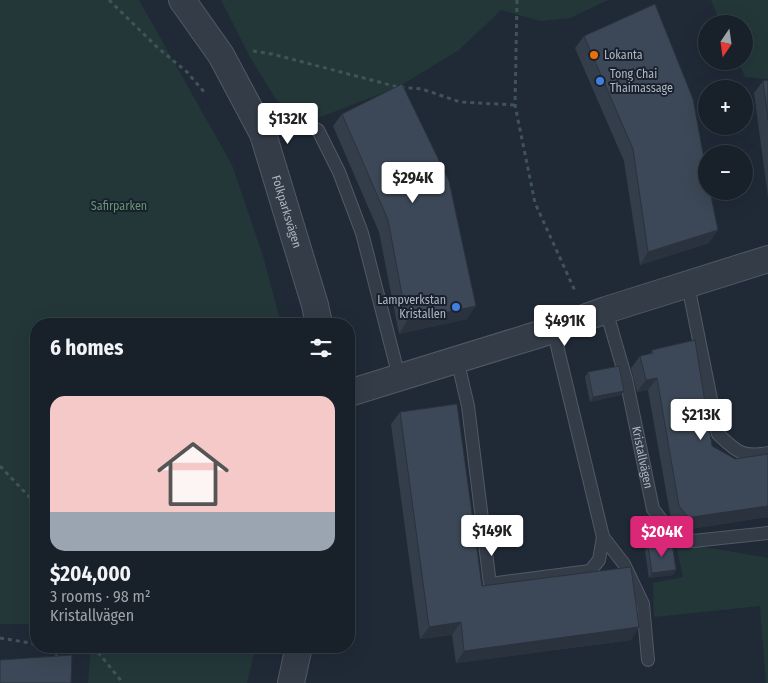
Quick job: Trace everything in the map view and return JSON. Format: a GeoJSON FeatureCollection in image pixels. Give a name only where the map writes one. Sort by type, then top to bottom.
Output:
{"type":"FeatureCollection","features":[{"type":"Feature","properties":{"kind":"street","name":"Folkparksvägen"},"geometry":{"type":"LineString","coordinates":[[182,0],[221,55],[263,134],[318,318]]}},
{"type":"Feature","properties":{"kind":"street"},"geometry":{"type":"LineString","coordinates":[[355,391],[768,259]]}},
{"type":"Feature","properties":{"kind":"street"},"geometry":{"type":"LineString","coordinates":[[291,683],[297,653]]}},
{"type":"Feature","properties":{"kind":"lane"},"geometry":{"type":"LineString","coordinates":[[256,121],[273,115],[283,116],[318,130],[339,172],[362,233],[399,377]]}},
{"type":"Feature","properties":{"kind":"lane"},"geometry":{"type":"LineString","coordinates":[[688,286],[718,434],[735,450],[754,455],[768,452]]}},
{"type":"Feature","properties":{"kind":"lane","name":"Kristallvägen"},"geometry":{"type":"LineString","coordinates":[[606,310],[626,379],[653,509],[673,535],[693,541],[768,533]]}},
{"type":"Feature","properties":{"kind":"lane"},"geometry":{"type":"LineString","coordinates":[[457,359],[468,406],[490,584],[590,571],[599,560],[603,537],[553,329]]}},
{"type":"Feature","properties":{"kind":"lane"},"geometry":{"type":"LineString","coordinates":[[603,537],[624,564],[643,604],[648,660]]}},
{"type":"Feature","properties":{"kind":"path"},"geometry":{"type":"LineString","coordinates":[[109,0],[158,48],[187,72],[207,95]]}},
{"type":"Feature","properties":{"kind":"path"},"geometry":{"type":"LineString","coordinates":[[517,0],[515,105],[536,203],[581,304],[606,310]]}},
{"type":"Feature","properties":{"kind":"path"},"geometry":{"type":"LineString","coordinates":[[247,52],[255,51],[272,54],[398,87],[422,89],[460,102],[515,105]]}},
{"type":"Feature","properties":{"kind":"path"},"geometry":{"type":"LineString","coordinates":[[0,466],[30,498]]}},
{"type":"Feature","properties":{"kind":"path"},"geometry":{"type":"LineString","coordinates":[[0,638],[30,643]]}},
{"type":"Feature","properties":{"kind":"path"},"geometry":{"type":"LineString","coordinates":[[52,653],[64,662]]}},
{"type":"Feature","properties":{"kind":"path"},"geometry":{"type":"LineString","coordinates":[[98,653],[122,683]]}},
{"type":"Feature","properties":{"kind":"green space","name":"Safirparken"},"geometry":{"type":"Polygon","coordinates":[[[0,0],[139,0],[232,165],[263,256],[279,318],[30,318],[30,624],[0,624],[0,0]]]}},
{"type":"Feature","properties":{"kind":"green space"},"geometry":{"type":"Polygon","coordinates":[[[221,0],[608,0],[570,18],[541,21],[501,10],[459,50],[398,87],[318,118],[277,101],[250,57],[221,0]]]}},
{"type":"Feature","properties":{"kind":"green space"},"geometry":{"type":"Polygon","coordinates":[[[711,0],[768,0],[768,79],[745,77],[742,70],[753,70],[753,15],[717,15],[711,0]]]}},
{"type":"Feature","properties":{"kind":"green space"},"geometry":{"type":"Polygon","coordinates":[[[698,546],[768,558],[768,683],[766,683],[760,606],[654,617],[653,583],[683,577],[677,548],[698,546]]]}},
{"type":"Feature","properties":{"kind":"green space"},"geometry":{"type":"Polygon","coordinates":[[[90,653],[254,653],[247,683],[88,683],[90,653]]]}},
{"type":"Feature","properties":{"kind":"building"},"geometry":{"type":"Polygon","coordinates":[[[655,4],[693,99],[698,135],[700,135],[702,145],[698,145],[698,200],[712,200],[718,230],[648,252],[633,149],[584,36],[655,4]]]}},
{"type":"Feature","properties":{"kind":"building"},"geometry":{"type":"Polygon","coordinates":[[[768,80],[768,120],[763,81],[768,80]]]}},
{"type":"Feature","properties":{"kind":"building"},"geometry":{"type":"Polygon","coordinates":[[[402,84],[449,181],[476,306],[407,321],[388,220],[342,114],[402,84]]]}},
{"type":"Feature","properties":{"kind":"building"},"geometry":{"type":"Polygon","coordinates":[[[695,340],[712,446],[735,459],[768,454],[768,506],[692,517],[687,516],[679,506],[657,378],[646,380],[640,356],[653,353],[652,350],[695,340]]]}},
{"type":"Feature","properties":{"kind":"building"},"geometry":{"type":"Polygon","coordinates":[[[619,366],[624,391],[593,397],[588,372],[619,366]]]}},
{"type":"Feature","properties":{"kind":"building"},"geometry":{"type":"Polygon","coordinates":[[[457,404],[482,586],[631,567],[639,627],[464,651],[461,622],[429,627],[400,412],[457,404]]]}},
{"type":"Feature","properties":{"kind":"building"},"geometry":{"type":"Polygon","coordinates":[[[672,543],[676,570],[652,573],[648,546],[672,543]]]}},
{"type":"Feature","properties":{"kind":"building"},"geometry":{"type":"Polygon","coordinates":[[[72,655],[71,683],[0,683],[0,660],[72,655]]]}},
{"type":"Feature","properties":{"kind":"place","name":"Lokanta"},"geometry":{"type":"Point","coordinates":[594,55]}},
{"type":"Feature","properties":{"kind":"place","name":"Tong Chai Thaimassage"},"geometry":{"type":"Point","coordinates":[600,81]}},
{"type":"Feature","properties":{"kind":"place","name":"Lampverkstan Kristallen"},"geometry":{"type":"Point","coordinates":[456,307]}}]}
